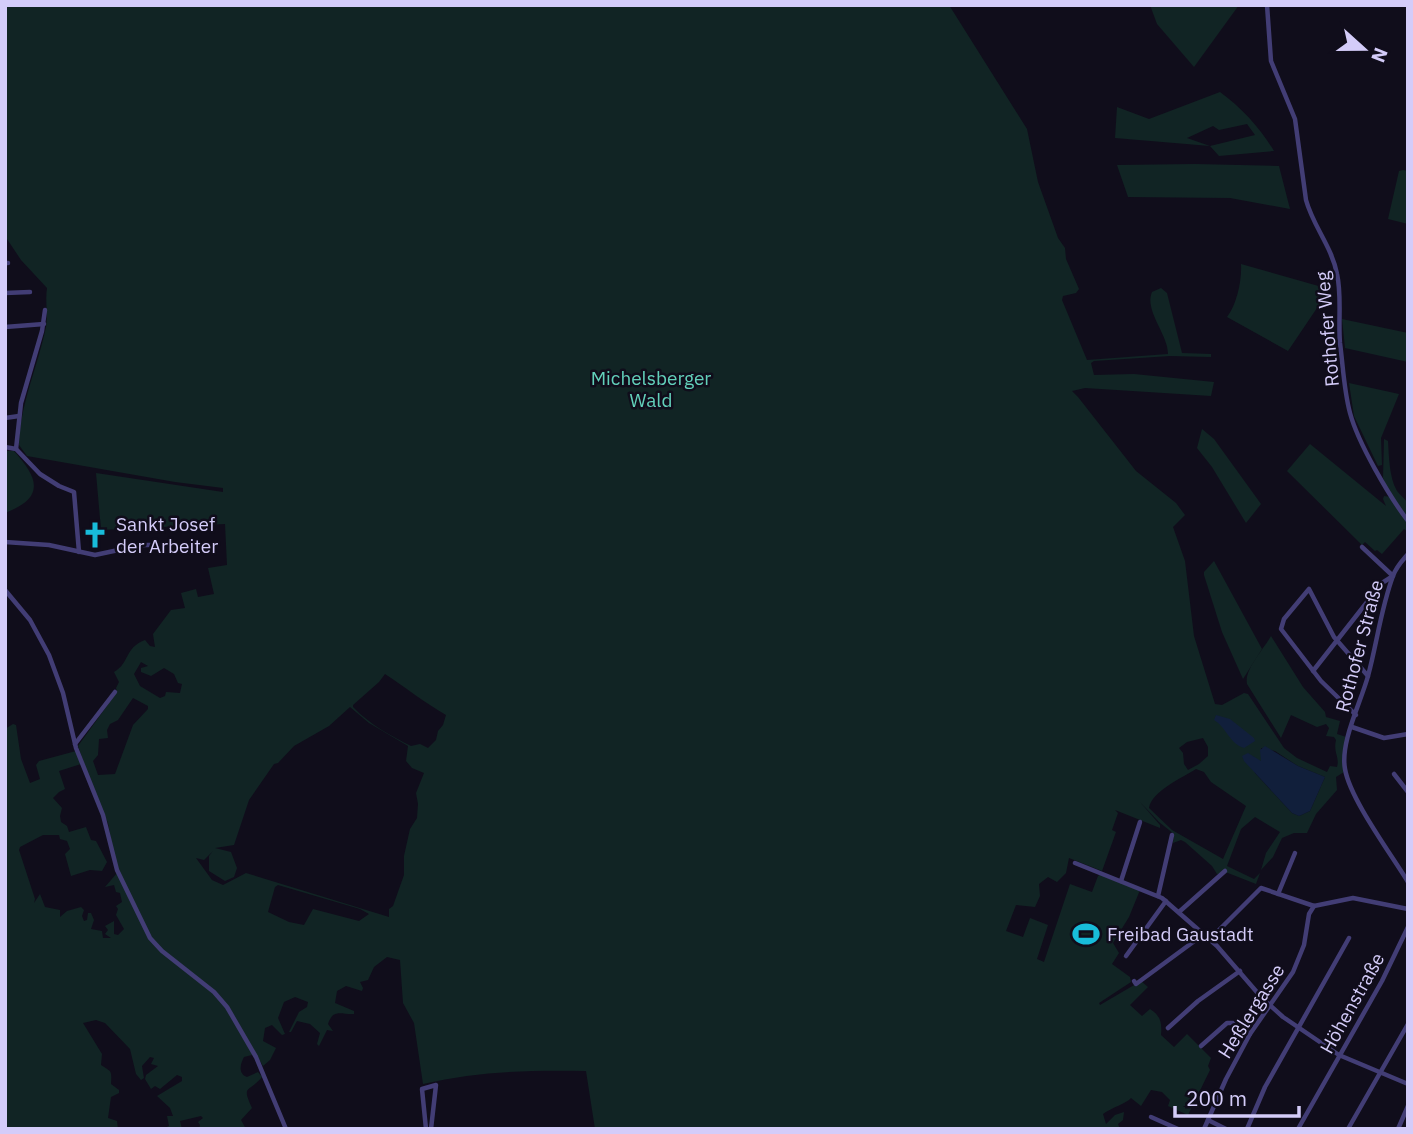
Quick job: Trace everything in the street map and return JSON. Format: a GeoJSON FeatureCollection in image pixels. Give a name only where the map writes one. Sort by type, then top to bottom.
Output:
{"type":"FeatureCollection","features":[{"type":"Feature","properties":{"kind":"street","name":"Rothofer Weg"},"geometry":{"type":"LineString","coordinates":[[1267,5],[1271,61],[1292,107],[1306,200],[1337,270],[1340,343],[1349,409],[1355,427],[1390,495],[1408,521]]}},
{"type":"Feature","properties":{"kind":"street"},"geometry":{"type":"LineString","coordinates":[[5,293],[30,292]]}},
{"type":"Feature","properties":{"kind":"street"},"geometry":{"type":"LineString","coordinates":[[16,449],[19,416],[44,324],[45,310]]}},
{"type":"Feature","properties":{"kind":"street"},"geometry":{"type":"LineString","coordinates":[[5,327],[44,324]]}},
{"type":"Feature","properties":{"kind":"street"},"geometry":{"type":"LineString","coordinates":[[5,418],[19,416]]}},
{"type":"Feature","properties":{"kind":"street"},"geometry":{"type":"LineString","coordinates":[[5,447],[16,449],[40,474],[74,492],[79,552]]}},
{"type":"Feature","properties":{"kind":"street"},"geometry":{"type":"LineString","coordinates":[[5,542],[49,545],[101,555],[142,545],[154,545]]}},
{"type":"Feature","properties":{"kind":"street"},"geometry":{"type":"LineString","coordinates":[[1313,671],[1382,583],[1393,576],[1362,547]]}},
{"type":"Feature","properties":{"kind":"street","name":"Rothofer Straße"},"geometry":{"type":"LineString","coordinates":[[1408,554],[1393,576],[1368,677],[1345,750],[1346,773],[1359,801],[1408,882]]}},
{"type":"Feature","properties":{"kind":"street"},"geometry":{"type":"LineString","coordinates":[[1356,715],[1329,691],[1281,626],[1290,610],[1306,592],[1311,589],[1336,640],[1368,677]]}},
{"type":"Feature","properties":{"kind":"street"},"geometry":{"type":"LineString","coordinates":[[5,590],[30,620],[46,648],[63,693],[75,744],[103,815],[117,870],[152,942],[224,1002],[256,1057],[286,1129]]}},
{"type":"Feature","properties":{"kind":"street"},"geometry":{"type":"LineString","coordinates":[[75,744],[115,692]]}},
{"type":"Feature","properties":{"kind":"street"},"geometry":{"type":"LineString","coordinates":[[1352,727],[1384,738],[1408,734]]}},
{"type":"Feature","properties":{"kind":"street"},"geometry":{"type":"LineString","coordinates":[[1394,774],[1408,792]]}},
{"type":"Feature","properties":{"kind":"street"},"geometry":{"type":"LineString","coordinates":[[1121,881],[1140,822]]}},
{"type":"Feature","properties":{"kind":"street"},"geometry":{"type":"LineString","coordinates":[[1158,896],[1172,835]]}},
{"type":"Feature","properties":{"kind":"street"},"geometry":{"type":"LineString","coordinates":[[1278,894],[1295,853]]}},
{"type":"Feature","properties":{"kind":"street"},"geometry":{"type":"LineString","coordinates":[[1075,863],[1166,901],[1210,939],[1269,1005],[1299,1029],[1339,1055],[1408,1084]]}},
{"type":"Feature","properties":{"kind":"street"},"geometry":{"type":"LineString","coordinates":[[1179,912],[1225,871]]}},
{"type":"Feature","properties":{"kind":"street"},"geometry":{"type":"LineString","coordinates":[[1210,939],[1261,888],[1314,906],[1353,898],[1408,909]]}},
{"type":"Feature","properties":{"kind":"street"},"geometry":{"type":"LineString","coordinates":[[1126,956],[1166,901]]}},
{"type":"Feature","properties":{"kind":"street","name":"Heßlergasse"},"geometry":{"type":"LineString","coordinates":[[1204,1129],[1250,1034],[1297,964],[1304,945],[1309,915],[1314,906]]}},
{"type":"Feature","properties":{"kind":"street","name":"Höhenstraße"},"geometry":{"type":"LineString","coordinates":[[1298,1129],[1382,981],[1408,927]]}},
{"type":"Feature","properties":{"kind":"street"},"geometry":{"type":"LineString","coordinates":[[1134,981],[1136,984],[1204,934]]}},
{"type":"Feature","properties":{"kind":"street"},"geometry":{"type":"LineString","coordinates":[[1247,1129],[1265,1087],[1349,938]]}},
{"type":"Feature","properties":{"kind":"street"},"geometry":{"type":"LineString","coordinates":[[1168,1028],[1198,1001],[1240,971]]}},
{"type":"Feature","properties":{"kind":"street"},"geometry":{"type":"LineString","coordinates":[[1201,1046],[1227,1023],[1233,1023],[1250,1034]]}},
{"type":"Feature","properties":{"kind":"street"},"geometry":{"type":"LineString","coordinates":[[1348,1129],[1408,1024]]}},
{"type":"Feature","properties":{"kind":"street"},"geometry":{"type":"LineString","coordinates":[[426,1129],[422,1089],[436,1084],[431,1129]]}},
{"type":"Feature","properties":{"kind":"street"},"geometry":{"type":"LineString","coordinates":[[1398,1129],[1408,1106]]}},
{"type":"Feature","properties":{"kind":"street"},"geometry":{"type":"LineString","coordinates":[[1151,1117],[1178,1129]]}},
{"type":"Feature","properties":{"kind":"street"},"geometry":{"type":"LineString","coordinates":[[1208,1120],[1226,1129]]}},
{"type":"Feature","properties":{"kind":"green space","name":"Michelsberger Wald"},"geometry":{"type":"Polygon","coordinates":[[[5,5],[949,5],[1027,129],[1038,182],[1079,289],[1076,293],[1063,296],[1062,300],[1087,360],[1168,354],[1150,299],[1152,292],[1161,288],[1167,293],[1182,353],[1211,354],[1211,357],[1170,356],[1091,363],[1094,375],[1134,374],[1214,382],[1211,396],[1085,388],[1072,391],[1136,471],[1176,503],[1185,515],[1173,527],[1185,561],[1194,636],[1215,704],[1222,705],[1244,693],[1248,694],[1284,748],[1297,758],[1327,772],[1330,766],[1337,767],[1336,740],[1326,736],[1329,728],[1326,724],[1317,727],[1291,715],[1281,738],[1247,684],[1251,666],[1271,636],[1303,687],[1325,712],[1326,717],[1340,721],[1337,734],[1346,737],[1344,772],[1336,777],[1337,790],[1316,814],[1307,833],[1294,833],[1282,838],[1273,857],[1261,870],[1266,853],[1280,832],[1255,817],[1241,829],[1227,866],[1254,879],[1260,873],[1256,884],[1228,873],[1217,874],[1212,866],[1185,842],[1181,840],[1173,843],[1174,834],[1140,802],[1160,828],[1115,810],[1118,813],[1112,830],[1116,832],[1102,871],[1069,858],[1066,873],[1057,882],[1048,877],[1039,884],[1040,896],[1035,907],[1016,905],[1006,931],[1023,937],[1030,918],[1048,925],[1037,959],[1044,962],[1070,884],[1092,892],[1101,874],[1140,890],[1129,917],[1113,943],[1119,953],[1112,964],[1130,977],[1131,982],[1099,1003],[1100,1005],[1141,981],[1148,987],[1130,1005],[1142,1016],[1150,1009],[1156,1014],[1161,1023],[1161,1035],[1174,1047],[1187,1034],[1211,1058],[1208,1066],[1210,1070],[1188,1115],[1168,1106],[1170,1100],[1162,1092],[1151,1090],[1141,1106],[1131,1098],[1103,1114],[1106,1124],[1115,1115],[1124,1112],[1123,1120],[1118,1124],[1120,1129],[595,1129],[586,1071],[504,1072],[423,1084],[414,1023],[403,1003],[400,960],[387,957],[374,967],[368,980],[360,982],[362,991],[346,986],[337,991],[335,1003],[354,1011],[354,1014],[338,1013],[332,1016],[328,1024],[333,1031],[327,1030],[319,1046],[317,1044],[320,1033],[310,1024],[297,1021],[289,1032],[299,1012],[307,1007],[308,1002],[295,997],[284,1002],[278,1018],[285,1034],[282,1035],[272,1025],[265,1028],[263,1041],[276,1048],[270,1060],[263,1066],[256,1054],[244,1057],[242,1063],[241,1071],[244,1076],[258,1072],[262,1077],[247,1092],[252,1108],[241,1120],[246,1129],[199,1129],[198,1122],[203,1118],[201,1116],[180,1121],[182,1129],[162,1129],[169,1126],[167,1116],[173,1116],[170,1108],[157,1096],[182,1081],[182,1077],[177,1075],[160,1089],[155,1086],[151,1089],[145,1079],[146,1075],[158,1066],[151,1064],[154,1058],[150,1057],[142,1066],[144,1078],[141,1080],[136,1074],[130,1049],[105,1023],[96,1020],[83,1023],[102,1054],[101,1065],[110,1072],[111,1084],[119,1090],[119,1093],[111,1097],[108,1118],[117,1121],[118,1129],[5,1129],[5,729],[16,725],[21,759],[30,783],[40,779],[36,765],[39,761],[76,751],[81,764],[59,771],[65,789],[53,798],[62,808],[61,822],[67,826],[69,832],[86,827],[91,840],[96,841],[107,862],[102,871],[90,870],[71,876],[65,854],[70,849],[67,841],[60,839],[59,835],[43,835],[20,847],[34,903],[40,894],[45,907],[60,910],[60,917],[67,911],[81,907],[84,910],[84,921],[87,920],[88,913],[91,913],[94,920],[91,929],[102,931],[103,938],[111,938],[105,934],[108,930],[105,926],[114,921],[114,934],[118,935],[124,929],[116,915],[116,906],[122,902],[120,893],[116,892],[114,885],[105,887],[117,873],[108,823],[78,746],[117,692],[119,682],[114,672],[123,664],[130,651],[145,640],[155,647],[153,634],[171,610],[185,608],[181,593],[196,589],[198,597],[214,594],[208,568],[227,565],[225,524],[101,530],[96,473],[223,492],[223,488],[27,456],[19,445],[26,400],[46,327],[47,288],[21,260],[5,236],[5,5]],[[141,662],[134,674],[140,686],[160,698],[165,696],[166,692],[180,693],[182,684],[178,683],[174,674],[164,668],[151,676],[141,672],[141,668],[148,666],[141,662]],[[385,674],[353,705],[366,719],[388,734],[411,746],[420,744],[428,748],[436,740],[446,715],[385,674]],[[133,698],[118,720],[110,724],[107,730],[108,738],[99,739],[98,755],[93,761],[98,775],[115,774],[133,725],[148,706],[133,698]],[[350,707],[329,726],[294,746],[274,764],[249,800],[234,845],[215,848],[231,852],[237,868],[234,877],[225,881],[209,871],[209,856],[213,851],[204,860],[196,858],[212,880],[223,885],[246,873],[389,917],[389,909],[393,906],[404,875],[404,856],[410,829],[417,818],[416,793],[424,773],[412,768],[406,761],[408,746],[369,723],[350,707]],[[1203,738],[1187,742],[1179,748],[1188,770],[1208,756],[1208,747],[1203,738]],[[1261,748],[1261,761],[1253,756],[1255,773],[1292,813],[1299,816],[1310,811],[1325,777],[1298,766],[1275,751],[1261,748]],[[1196,769],[1161,791],[1149,808],[1172,830],[1223,859],[1246,806],[1211,782],[1204,772],[1196,769]],[[278,885],[275,887],[268,912],[289,922],[304,925],[313,909],[359,921],[369,914],[278,885]]]}},
{"type":"Feature","properties":{"kind":"green space"},"geometry":{"type":"Polygon","coordinates":[[[1150,5],[1239,5],[1194,67],[1157,24],[1150,5]]]}},
{"type":"Feature","properties":{"kind":"green space"},"geometry":{"type":"Polygon","coordinates":[[[1220,92],[1250,119],[1274,151],[1219,156],[1210,146],[1115,138],[1117,107],[1149,119],[1220,92]],[[1247,124],[1219,130],[1213,126],[1187,138],[1210,146],[1255,135],[1247,124]]]}},
{"type":"Feature","properties":{"kind":"green space"},"geometry":{"type":"Polygon","coordinates":[[[1117,165],[1279,166],[1290,209],[1230,198],[1128,197],[1117,165]]]}},
{"type":"Feature","properties":{"kind":"green space"},"geometry":{"type":"Polygon","coordinates":[[[1399,171],[1408,171],[1408,224],[1388,219],[1399,171]]]}},
{"type":"Feature","properties":{"kind":"green space"},"geometry":{"type":"Polygon","coordinates":[[[1241,264],[1322,287],[1319,305],[1288,351],[1227,317],[1238,292],[1241,264]]]}},
{"type":"Feature","properties":{"kind":"green space"},"geometry":{"type":"Polygon","coordinates":[[[1342,319],[1408,333],[1408,362],[1345,348],[1342,319]]]}},
{"type":"Feature","properties":{"kind":"green space"},"geometry":{"type":"Polygon","coordinates":[[[1349,383],[1399,394],[1381,438],[1382,465],[1378,466],[1354,416],[1349,383]]]}},
{"type":"Feature","properties":{"kind":"green space"},"geometry":{"type":"Polygon","coordinates":[[[1202,429],[1214,439],[1261,504],[1246,523],[1212,467],[1197,448],[1202,429]]]}},
{"type":"Feature","properties":{"kind":"green space"},"geometry":{"type":"Polygon","coordinates":[[[1384,439],[1388,441],[1394,485],[1408,503],[1408,532],[1404,529],[1382,554],[1365,542],[1362,545],[1287,471],[1310,444],[1386,506],[1384,496],[1391,497],[1383,478],[1384,439]]]}},
{"type":"Feature","properties":{"kind":"green space"},"geometry":{"type":"Polygon","coordinates":[[[5,451],[14,451],[33,478],[34,486],[27,500],[5,513],[5,451]]]}},
{"type":"Feature","properties":{"kind":"green space"},"geometry":{"type":"Polygon","coordinates":[[[1214,561],[1262,649],[1243,679],[1222,632],[1204,575],[1214,561]]]}},
{"type":"Feature","properties":{"kind":"water"},"geometry":{"type":"Polygon","coordinates":[[[1216,715],[1230,719],[1255,741],[1244,748],[1239,746],[1214,720],[1216,715]]]}},
{"type":"Feature","properties":{"kind":"water"},"geometry":{"type":"Polygon","coordinates":[[[1265,746],[1298,766],[1325,777],[1310,811],[1299,816],[1292,813],[1244,761],[1242,756],[1248,753],[1261,761],[1260,750],[1265,746]]]}},
{"type":"Feature","properties":{"kind":"place","name":"Sankt Josef der Arbeiter"},"geometry":{"type":"Point","coordinates":[95,535]}},
{"type":"Feature","properties":{"kind":"place","name":"Freibad Gaustadt"},"geometry":{"type":"Point","coordinates":[1086,934]}}]}
